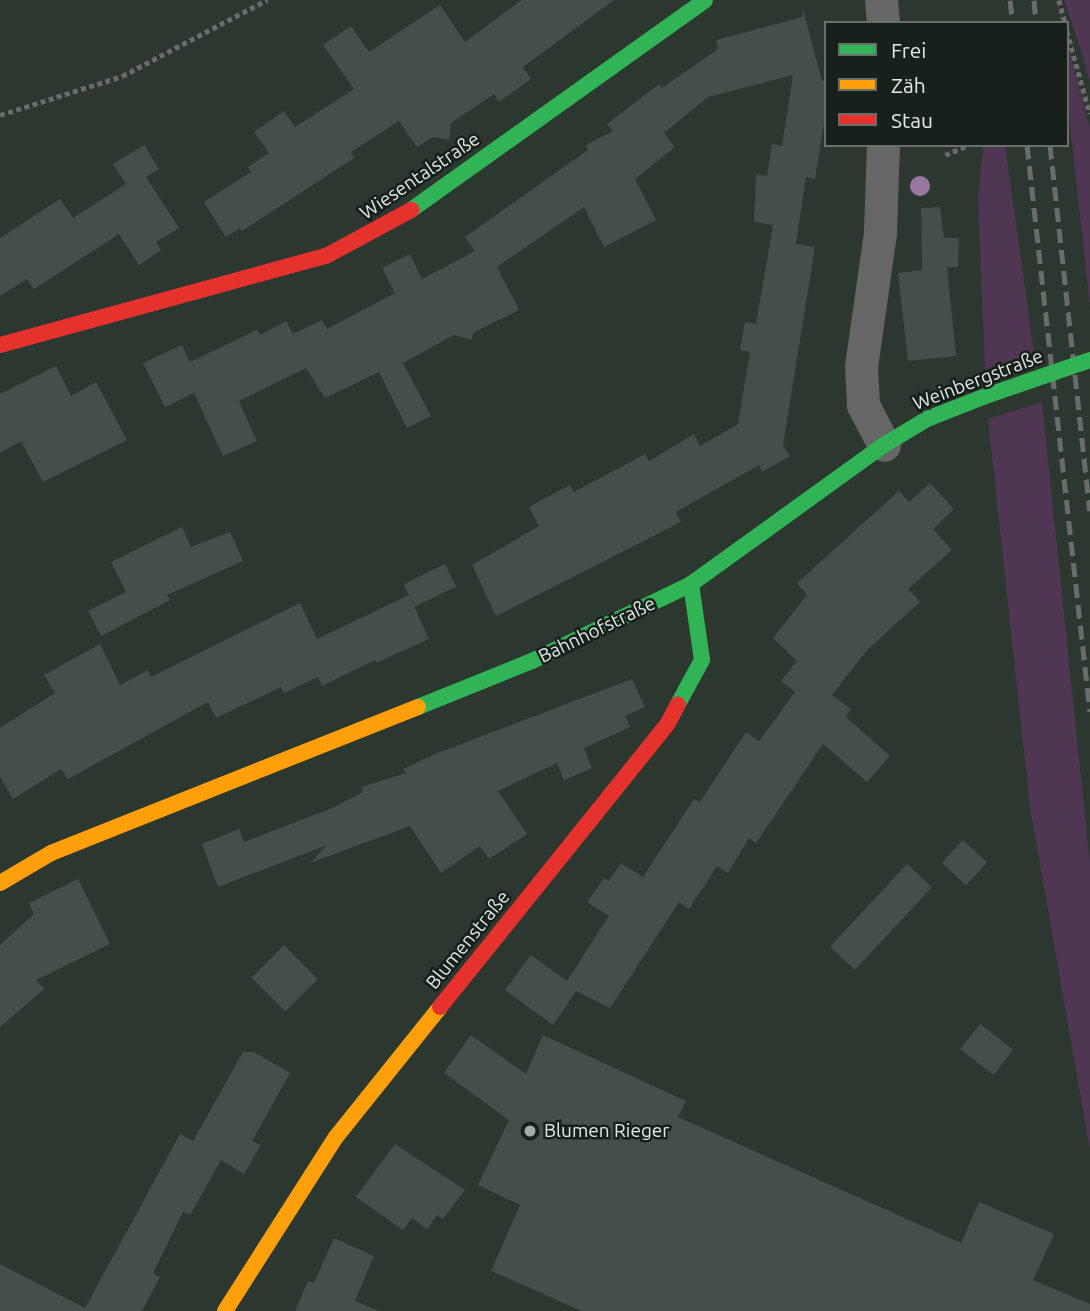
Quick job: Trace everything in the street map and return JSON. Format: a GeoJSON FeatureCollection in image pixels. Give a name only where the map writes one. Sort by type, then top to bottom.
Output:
{"type":"FeatureCollection","features":[{"type":"Feature","properties":{"kind":"street","name":"Wiesentalstraße"},"geometry":{"type":"LineString","coordinates":[[0,345],[326,256],[371,235],[423,203],[705,0]]}},
{"type":"Feature","properties":{"kind":"street"},"geometry":{"type":"LineString","coordinates":[[881,0],[883,21]]}},
{"type":"Feature","properties":{"kind":"street"},"geometry":{"type":"LineString","coordinates":[[883,147],[880,233],[861,366],[863,405],[884,445]]}},
{"type":"Feature","properties":{"kind":"street","name":"Weinbergstraße"},"geometry":{"type":"LineString","coordinates":[[884,445],[927,419],[1090,360]]}},
{"type":"Feature","properties":{"kind":"street","name":"Bahnhofstraße"},"geometry":{"type":"LineString","coordinates":[[0,883],[51,853],[178,799],[532,661],[691,584],[884,445]]}},
{"type":"Feature","properties":{"kind":"street","name":"Blumenstraße"},"geometry":{"type":"LineString","coordinates":[[225,1311],[336,1137],[668,723],[702,660],[691,584]]}},
{"type":"Feature","properties":{"kind":"path"},"geometry":{"type":"LineString","coordinates":[[0,116],[121,76],[267,0]]}},
{"type":"Feature","properties":{"kind":"path"},"geometry":{"type":"LineString","coordinates":[[1059,0],[1064,21]]}},
{"type":"Feature","properties":{"kind":"path"},"geometry":{"type":"LineString","coordinates":[[1069,38],[1090,114]]}},
{"type":"Feature","properties":{"kind":"path"},"geometry":{"type":"LineString","coordinates":[[945,155],[963,147]]}},
{"type":"Feature","properties":{"kind":"shaded area"},"geometry":{"type":"Polygon","coordinates":[[[1064,0],[1090,0],[1090,82],[1080,47],[1064,0]]]}},
{"type":"Feature","properties":{"kind":"shaded area"},"geometry":{"type":"Polygon","coordinates":[[[1069,50],[1090,128],[1090,307],[1069,114],[1069,50]]]}},
{"type":"Feature","properties":{"kind":"shaded area"},"geometry":{"type":"Polygon","coordinates":[[[983,147],[1005,147],[1034,353],[985,369],[978,201],[983,147]]]}},
{"type":"Feature","properties":{"kind":"shaded area"},"geometry":{"type":"Polygon","coordinates":[[[1042,402],[1090,864],[1090,1150],[1030,807],[988,419],[1042,402]]]}},
{"type":"Feature","properties":{"kind":"building"},"geometry":{"type":"Polygon","coordinates":[[[522,0],[614,0],[523,67],[531,79],[499,102],[494,94],[451,123],[449,140],[433,137],[417,147],[399,121],[351,152],[354,158],[242,231],[240,228],[226,237],[204,202],[251,172],[248,167],[269,153],[254,132],[284,111],[295,127],[354,89],[323,45],[351,26],[369,52],[440,5],[465,42],[522,0]]]}},
{"type":"Feature","properties":{"kind":"building"},"geometry":{"type":"Polygon","coordinates":[[[803,9],[824,80],[824,123],[815,179],[806,177],[796,244],[815,247],[783,445],[790,456],[762,472],[759,465],[676,512],[681,522],[496,616],[472,565],[539,526],[529,507],[570,485],[574,492],[645,454],[649,461],[694,434],[700,446],[738,424],[750,352],[740,350],[745,322],[756,324],[773,225],[754,222],[756,174],[767,176],[772,144],[782,146],[793,75],[708,97],[664,133],[675,147],[635,179],[656,220],[604,247],[584,207],[497,267],[519,310],[474,332],[471,340],[454,335],[403,363],[431,416],[407,428],[379,372],[325,398],[306,368],[239,401],[257,441],[223,456],[194,393],[165,407],[143,363],[182,345],[190,362],[257,330],[260,335],[286,321],[293,334],[322,320],[327,329],[395,293],[382,268],[410,254],[422,279],[475,251],[465,237],[588,150],[586,145],[613,131],[607,124],[659,84],[662,88],[718,49],[716,40],[802,17],[803,9]]]}},
{"type":"Feature","properties":{"kind":"building"},"geometry":{"type":"Polygon","coordinates":[[[144,145],[159,169],[146,177],[179,228],[156,242],[161,250],[139,265],[119,234],[34,289],[27,279],[0,296],[0,238],[60,199],[73,218],[126,184],[113,164],[144,145]]]}},
{"type":"Feature","properties":{"kind":"building"},"geometry":{"type":"Polygon","coordinates":[[[940,207],[944,238],[959,238],[958,267],[947,267],[956,356],[908,361],[898,273],[922,270],[921,208],[940,207]]]}},
{"type":"Feature","properties":{"kind":"building"},"geometry":{"type":"Polygon","coordinates":[[[56,366],[71,396],[96,382],[127,440],[43,482],[21,441],[0,453],[0,394],[56,366]]]}},
{"type":"Feature","properties":{"kind":"building"},"geometry":{"type":"Polygon","coordinates":[[[930,483],[954,509],[933,529],[952,550],[908,589],[920,602],[867,650],[832,695],[851,709],[846,717],[890,756],[867,782],[823,744],[756,843],[749,838],[728,873],[717,866],[689,909],[679,902],[610,1008],[576,991],[553,1025],[505,990],[531,955],[567,981],[609,916],[587,902],[604,878],[609,881],[621,863],[643,877],[694,799],[700,802],[746,732],[759,741],[795,692],[781,681],[797,661],[773,638],[807,595],[797,583],[899,491],[909,502],[930,483]]]}},
{"type":"Feature","properties":{"kind":"building"},"geometry":{"type":"Polygon","coordinates":[[[182,527],[191,547],[230,532],[243,561],[167,595],[170,600],[101,636],[88,611],[126,592],[111,562],[182,527]]]}},
{"type":"Feature","properties":{"kind":"building"},"geometry":{"type":"Polygon","coordinates":[[[445,564],[456,586],[415,607],[404,584],[445,564]]]}},
{"type":"Feature","properties":{"kind":"building"},"geometry":{"type":"Polygon","coordinates":[[[409,595],[429,639],[376,663],[375,660],[322,686],[318,677],[284,693],[281,687],[216,718],[208,702],[68,779],[61,769],[13,799],[0,777],[0,728],[55,693],[44,675],[100,644],[120,685],[148,670],[151,677],[300,603],[317,639],[409,595]]]}},
{"type":"Feature","properties":{"kind":"building"},"geometry":{"type":"Polygon","coordinates":[[[632,679],[645,707],[625,716],[630,727],[584,748],[592,768],[564,780],[557,763],[498,791],[527,834],[489,859],[480,846],[441,873],[410,826],[310,863],[327,845],[218,887],[202,844],[239,829],[244,842],[332,808],[363,792],[361,787],[406,773],[403,769],[435,754],[632,679]]]}},
{"type":"Feature","properties":{"kind":"building"},"geometry":{"type":"Polygon","coordinates":[[[963,840],[987,863],[966,885],[942,863],[963,840]]]}},
{"type":"Feature","properties":{"kind":"building"},"geometry":{"type":"Polygon","coordinates":[[[907,864],[932,887],[855,970],[830,947],[907,864]]]}},
{"type":"Feature","properties":{"kind":"building"},"geometry":{"type":"Polygon","coordinates":[[[78,879],[110,944],[36,980],[44,989],[0,1027],[0,945],[34,914],[29,903],[78,879]]]}},
{"type":"Feature","properties":{"kind":"building"},"geometry":{"type":"Polygon","coordinates":[[[284,945],[318,979],[285,1011],[251,978],[284,945]]]}},
{"type":"Feature","properties":{"kind":"building"},"geometry":{"type":"Polygon","coordinates":[[[980,1024],[1013,1050],[993,1075],[960,1049],[980,1024]]]}},
{"type":"Feature","properties":{"kind":"building"},"geometry":{"type":"Polygon","coordinates":[[[471,1035],[526,1074],[543,1035],[686,1101],[678,1117],[961,1243],[979,1202],[1054,1234],[1033,1280],[1090,1304],[1090,1311],[582,1311],[491,1271],[520,1205],[478,1185],[509,1120],[444,1073],[471,1035]]]}},
{"type":"Feature","properties":{"kind":"building"},"geometry":{"type":"Polygon","coordinates":[[[243,1052],[254,1052],[290,1073],[252,1141],[261,1145],[244,1174],[221,1160],[190,1215],[183,1212],[153,1273],[160,1277],[142,1311],[0,1311],[0,1264],[85,1308],[180,1134],[193,1141],[243,1052]]]}},
{"type":"Feature","properties":{"kind":"building"},"geometry":{"type":"Polygon","coordinates":[[[395,1144],[465,1190],[443,1219],[437,1215],[427,1229],[412,1218],[403,1230],[356,1197],[395,1144]]]}},
{"type":"Feature","properties":{"kind":"building"},"geometry":{"type":"Polygon","coordinates":[[[334,1238],[374,1256],[355,1301],[379,1311],[295,1311],[308,1281],[314,1283],[334,1238]]]}},
{"type":"Feature","properties":{"kind":"railway"},"geometry":{"type":"LineString","coordinates":[[1010,0],[1013,21]]}},
{"type":"Feature","properties":{"kind":"railway"},"geometry":{"type":"LineString","coordinates":[[1034,0],[1036,21]]}},
{"type":"Feature","properties":{"kind":"railway"},"geometry":{"type":"LineString","coordinates":[[1027,147],[1090,712]]}},
{"type":"Feature","properties":{"kind":"railway"},"geometry":{"type":"LineString","coordinates":[[1050,147],[1090,511]]}},
{"type":"Feature","properties":{"kind":"traffic: fast"},"geometry":{"type":"LineString","coordinates":[[411,210],[705,0]]}},
{"type":"Feature","properties":{"kind":"traffic: fast"},"geometry":{"type":"LineString","coordinates":[[983,397],[1090,360]]}},
{"type":"Feature","properties":{"kind":"traffic: fast"},"geometry":{"type":"LineString","coordinates":[[418,707],[532,661],[691,584],[884,445],[927,419],[983,397]]}},
{"type":"Feature","properties":{"kind":"traffic: fast"},"geometry":{"type":"LineString","coordinates":[[678,704],[702,660],[691,584]]}},
{"type":"Feature","properties":{"kind":"traffic: slow"},"geometry":{"type":"LineString","coordinates":[[0,883],[51,853],[418,707]]}},
{"type":"Feature","properties":{"kind":"traffic: slow"},"geometry":{"type":"LineString","coordinates":[[225,1311],[336,1137],[440,1007]]}},
{"type":"Feature","properties":{"kind":"traffic: jam"},"geometry":{"type":"LineString","coordinates":[[0,345],[326,256],[411,210]]}},
{"type":"Feature","properties":{"kind":"traffic: jam"},"geometry":{"type":"LineString","coordinates":[[440,1007],[668,723],[678,704]]}},
{"type":"Feature","properties":{"kind":"place","name":"Blumen Rieger"},"geometry":{"type":"Point","coordinates":[530,1131]}}]}
